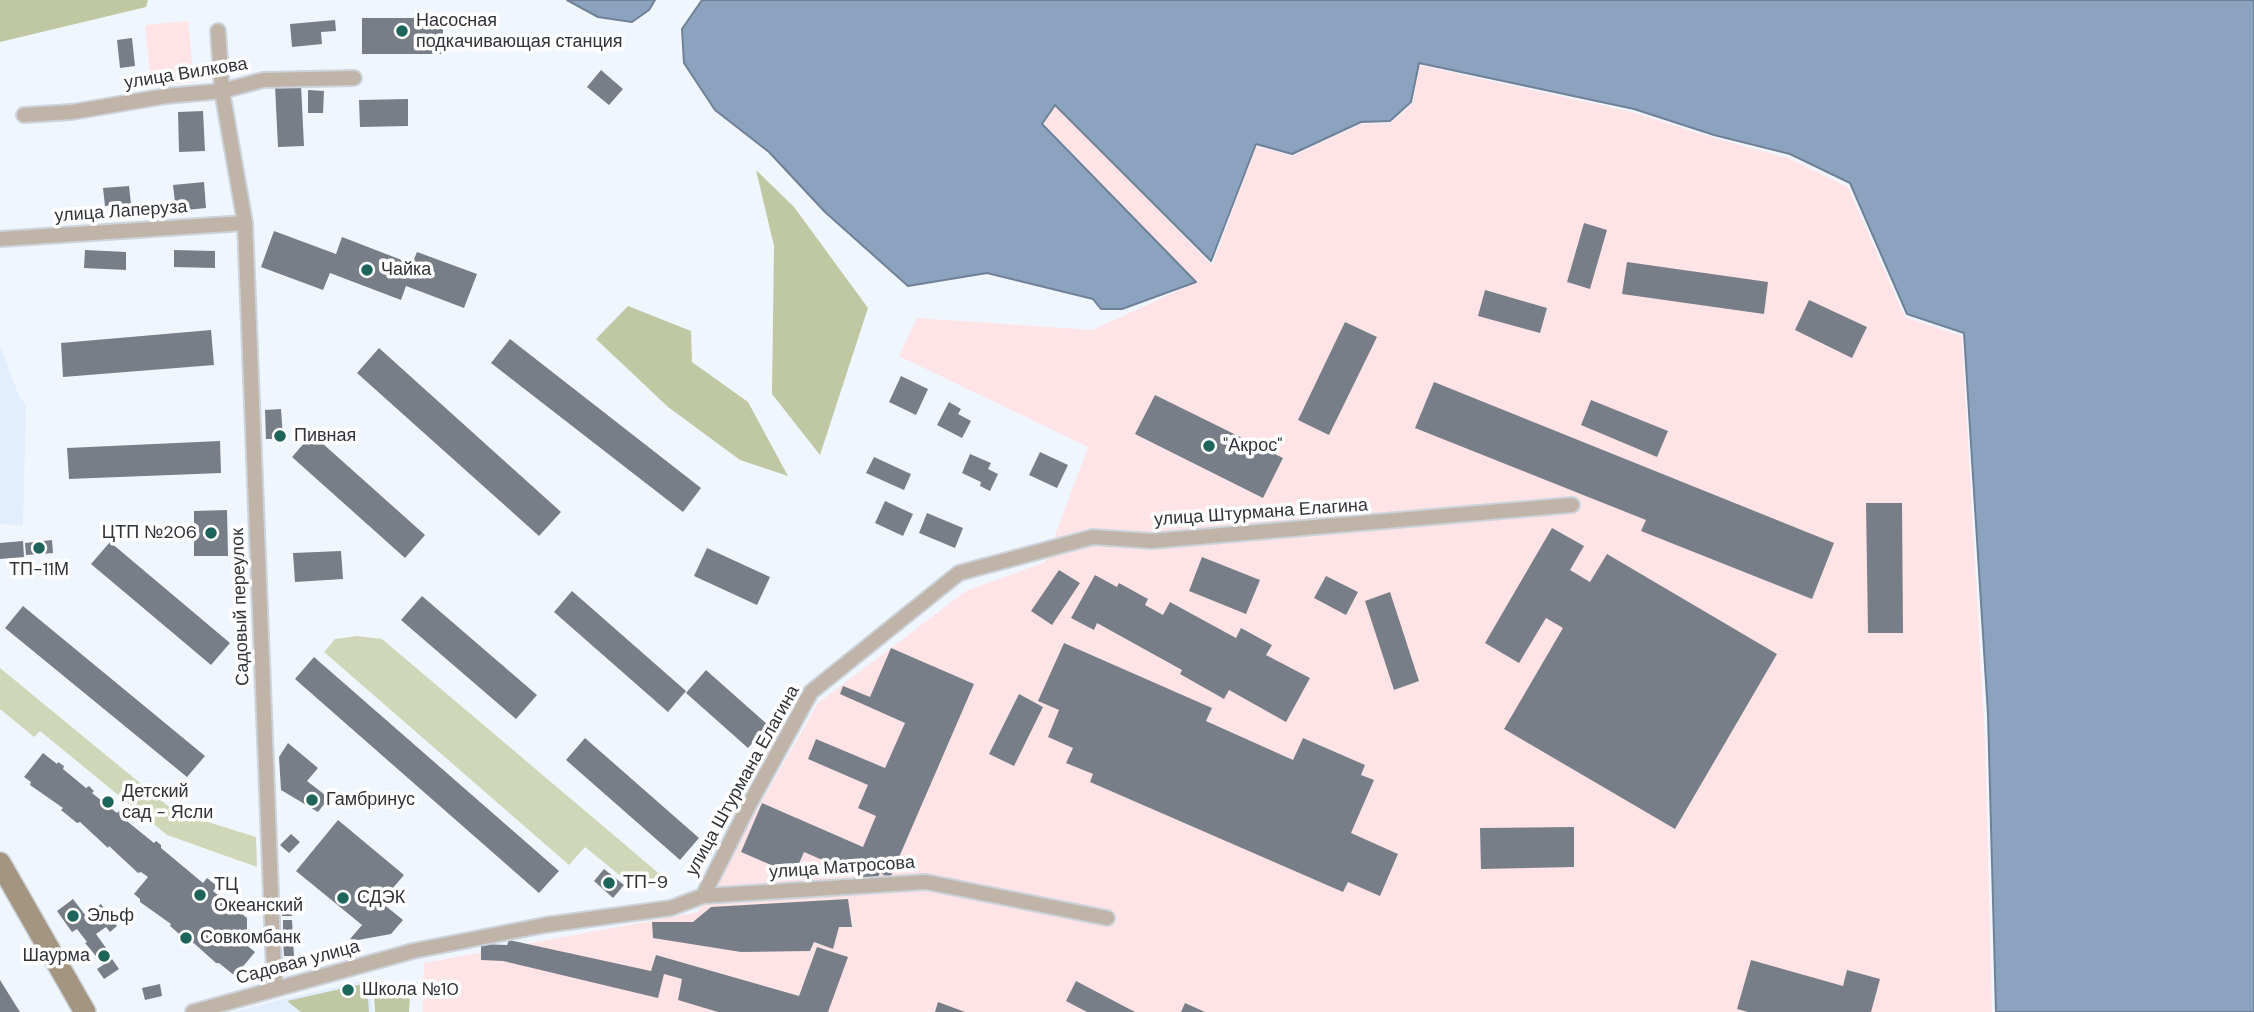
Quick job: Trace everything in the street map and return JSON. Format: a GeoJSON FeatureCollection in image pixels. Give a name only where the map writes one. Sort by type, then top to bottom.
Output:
{"type":"FeatureCollection","features":[{"type":"Feature","properties":{"kind":"main road"},"geometry":{"type":"LineString","coordinates":[[0,863],[85,1012]]}},
{"type":"Feature","properties":{"kind":"street","name":"Садовый переулок"},"geometry":{"type":"LineString","coordinates":[[218,31],[222,91],[245,223],[276,988]]}},
{"type":"Feature","properties":{"kind":"street","name":"улица Вилкова"},"geometry":{"type":"LineString","coordinates":[[24,115],[72,112],[166,96],[222,91],[263,80],[354,78]]}},
{"type":"Feature","properties":{"kind":"street","name":"улица Лаперуза"},"geometry":{"type":"LineString","coordinates":[[0,239],[245,223]]}},
{"type":"Feature","properties":{"kind":"street","name":"улица Штурмана Елагина"},"geometry":{"type":"LineString","coordinates":[[414,951],[545,925],[671,908],[702,896],[811,692],[959,573],[1093,537],[1152,541],[1572,505]]}},
{"type":"Feature","properties":{"kind":"street","name":"улица Матросова"},"geometry":{"type":"LineString","coordinates":[[702,896],[926,882],[1107,918]]}},
{"type":"Feature","properties":{"kind":"street","name":"Садовая улица"},"geometry":{"type":"LineString","coordinates":[[193,1012],[414,951]]}},
{"type":"Feature","properties":{"kind":"shaded area"},"geometry":{"type":"Polygon","coordinates":[[[188,21],[194,82],[151,87],[145,25],[188,21]]]}},
{"type":"Feature","properties":{"kind":"shaded area"},"geometry":{"type":"Polygon","coordinates":[[[1419,65],[1632,112],[1788,158],[1848,187],[1905,317],[1962,336],[1985,737],[1992,1012],[423,1012],[424,963],[698,912],[818,703],[966,591],[1045,562],[1088,447],[899,356],[917,318],[1092,330],[1197,282],[1043,123],[1055,105],[1212,265],[1256,146],[1292,156],[1361,124],[1390,123],[1413,103],[1419,65]]]}},
{"type":"Feature","properties":{"kind":"shaded area"},"geometry":{"type":"Polygon","coordinates":[[[0,345],[19,396],[26,405],[23,526],[0,524],[0,345]]]}},
{"type":"Feature","properties":{"kind":"shaded area","name":"Школа №10"},"geometry":{"type":"Polygon","coordinates":[[[370,979],[373,1012],[233,1012],[280,1000],[370,979]]]}},
{"type":"Feature","properties":{"kind":"green space"},"geometry":{"type":"Polygon","coordinates":[[[0,0],[148,0],[146,7],[0,42],[0,0]]]}},
{"type":"Feature","properties":{"kind":"green space"},"geometry":{"type":"Polygon","coordinates":[[[756,170],[794,207],[868,308],[820,455],[772,394],[774,246],[756,170]]]}},
{"type":"Feature","properties":{"kind":"green space"},"geometry":{"type":"Polygon","coordinates":[[[628,306],[691,331],[692,362],[748,402],[788,476],[740,460],[668,407],[596,339],[628,306]]]}},
{"type":"Feature","properties":{"kind":"green space"},"geometry":{"type":"Polygon","coordinates":[[[357,636],[382,639],[662,876],[654,885],[634,887],[585,847],[569,865],[324,652],[335,639],[357,636]]]}},
{"type":"Feature","properties":{"kind":"green space"},"geometry":{"type":"Polygon","coordinates":[[[0,668],[168,806],[182,814],[256,837],[257,867],[167,835],[40,731],[34,737],[0,709],[0,668]]]}},
{"type":"Feature","properties":{"kind":"green space","name":"Школа №10"},"geometry":{"type":"Polygon","coordinates":[[[367,983],[369,1012],[301,1012],[287,1001],[367,983]]]}},
{"type":"Feature","properties":{"kind":"green space"},"geometry":{"type":"Polygon","coordinates":[[[410,995],[409,1012],[375,1012],[374,996],[410,995]]]}},
{"type":"Feature","properties":{"kind":"water"},"geometry":{"type":"Polygon","coordinates":[[[567,0],[655,0],[649,10],[632,22],[598,17],[567,0]]]}},
{"type":"Feature","properties":{"kind":"water"},"geometry":{"type":"Polygon","coordinates":[[[702,0],[2254,0],[2254,1012],[1996,1012],[1988,714],[1964,333],[1907,314],[1850,183],[1790,154],[1714,135],[1634,109],[1419,63],[1411,102],[1390,121],[1361,122],[1292,154],[1256,144],[1211,261],[1055,105],[1042,124],[1196,282],[1122,309],[1101,309],[1093,299],[987,273],[908,286],[825,212],[769,152],[715,110],[684,63],[682,29],[702,0]]]}},
{"type":"Feature","properties":{"kind":"building","name":"Насосная подкачивающая станция"},"geometry":{"type":"Polygon","coordinates":[[[362,18],[443,18],[443,54],[362,54],[362,18]]]}},
{"type":"Feature","properties":{"kind":"building"},"geometry":{"type":"Polygon","coordinates":[[[335,20],[336,31],[321,32],[322,44],[292,47],[290,24],[335,20]]]}},
{"type":"Feature","properties":{"kind":"building"},"geometry":{"type":"Polygon","coordinates":[[[132,38],[135,66],[120,68],[117,40],[132,38]]]}},
{"type":"Feature","properties":{"kind":"building"},"geometry":{"type":"Polygon","coordinates":[[[601,70],[623,89],[609,105],[587,87],[601,70]]]}},
{"type":"Feature","properties":{"kind":"building"},"geometry":{"type":"Polygon","coordinates":[[[301,85],[304,146],[278,147],[275,86],[301,85]]]}},
{"type":"Feature","properties":{"kind":"building"},"geometry":{"type":"Polygon","coordinates":[[[308,90],[324,91],[323,113],[308,113],[308,90]]]}},
{"type":"Feature","properties":{"kind":"building"},"geometry":{"type":"Polygon","coordinates":[[[408,99],[408,126],[360,127],[359,100],[408,99]]]}},
{"type":"Feature","properties":{"kind":"building"},"geometry":{"type":"Polygon","coordinates":[[[203,111],[205,151],[179,152],[178,112],[203,111]]]}},
{"type":"Feature","properties":{"kind":"building"},"geometry":{"type":"Polygon","coordinates":[[[204,182],[206,208],[176,211],[173,185],[204,182]]]}},
{"type":"Feature","properties":{"kind":"building"},"geometry":{"type":"Polygon","coordinates":[[[129,186],[131,204],[105,206],[103,188],[129,186]]]}},
{"type":"Feature","properties":{"kind":"building"},"geometry":{"type":"Polygon","coordinates":[[[1584,223],[1607,230],[1590,289],[1567,282],[1584,223]]]}},
{"type":"Feature","properties":{"kind":"building","name":"Чайка"},"geometry":{"type":"Polygon","coordinates":[[[274,231],[336,254],[342,237],[412,264],[417,252],[477,274],[464,308],[406,286],[401,300],[330,273],[323,290],[261,267],[274,231]]]}},
{"type":"Feature","properties":{"kind":"building"},"geometry":{"type":"Polygon","coordinates":[[[85,250],[126,252],[126,270],[84,268],[85,250]]]}},
{"type":"Feature","properties":{"kind":"building"},"geometry":{"type":"Polygon","coordinates":[[[174,250],[215,251],[215,268],[174,267],[174,250]]]}},
{"type":"Feature","properties":{"kind":"building"},"geometry":{"type":"Polygon","coordinates":[[[1627,262],[1768,282],[1764,314],[1622,294],[1627,262]]]}},
{"type":"Feature","properties":{"kind":"building"},"geometry":{"type":"Polygon","coordinates":[[[1485,290],[1547,308],[1540,333],[1478,316],[1485,290]]]}},
{"type":"Feature","properties":{"kind":"building"},"geometry":{"type":"Polygon","coordinates":[[[1809,300],[1867,327],[1852,358],[1795,330],[1809,300]]]}},
{"type":"Feature","properties":{"kind":"building"},"geometry":{"type":"Polygon","coordinates":[[[1345,322],[1377,337],[1329,435],[1298,420],[1345,322]]]}},
{"type":"Feature","properties":{"kind":"building"},"geometry":{"type":"Polygon","coordinates":[[[211,330],[214,365],[63,377],[61,343],[211,330]]]}},
{"type":"Feature","properties":{"kind":"building"},"geometry":{"type":"Polygon","coordinates":[[[510,339],[701,488],[683,512],[491,363],[510,339]]]}},
{"type":"Feature","properties":{"kind":"building"},"geometry":{"type":"Polygon","coordinates":[[[379,348],[561,512],[539,536],[357,373],[379,348]]]}},
{"type":"Feature","properties":{"kind":"building"},"geometry":{"type":"Polygon","coordinates":[[[901,376],[928,389],[916,415],[889,402],[901,376]]]}},
{"type":"Feature","properties":{"kind":"building"},"geometry":{"type":"Polygon","coordinates":[[[1434,382],[1834,543],[1812,599],[1641,531],[1646,520],[1415,428],[1434,382]]]}},
{"type":"Feature","properties":{"kind":"building","name":"\"Акрос\""},"geometry":{"type":"Polygon","coordinates":[[[1155,395],[1283,458],[1263,498],[1135,434],[1155,395]]]}},
{"type":"Feature","properties":{"kind":"building"},"geometry":{"type":"Polygon","coordinates":[[[1591,400],[1668,431],[1657,457],[1581,425],[1591,400]]]}},
{"type":"Feature","properties":{"kind":"building"},"geometry":{"type":"Polygon","coordinates":[[[949,402],[961,409],[958,414],[971,421],[962,438],[937,425],[949,402]]]}},
{"type":"Feature","properties":{"kind":"building"},"geometry":{"type":"Polygon","coordinates":[[[281,409],[283,439],[266,439],[265,410],[281,409]]]}},
{"type":"Feature","properties":{"kind":"building"},"geometry":{"type":"Polygon","coordinates":[[[312,434],[425,535],[405,558],[292,457],[312,434]]]}},
{"type":"Feature","properties":{"kind":"building"},"geometry":{"type":"Polygon","coordinates":[[[220,441],[221,473],[69,479],[67,448],[220,441]]]}},
{"type":"Feature","properties":{"kind":"building"},"geometry":{"type":"Polygon","coordinates":[[[1040,452],[1068,465],[1057,488],[1029,475],[1040,452]]]}},
{"type":"Feature","properties":{"kind":"building"},"geometry":{"type":"Polygon","coordinates":[[[970,454],[991,463],[988,469],[998,474],[990,491],[980,486],[981,482],[962,473],[970,454]]]}},
{"type":"Feature","properties":{"kind":"building"},"geometry":{"type":"Polygon","coordinates":[[[874,457],[911,474],[904,490],[866,473],[874,457]]]}},
{"type":"Feature","properties":{"kind":"building"},"geometry":{"type":"Polygon","coordinates":[[[885,501],[913,514],[903,536],[875,523],[885,501]]]}},
{"type":"Feature","properties":{"kind":"building"},"geometry":{"type":"Polygon","coordinates":[[[1866,503],[1902,503],[1903,633],[1868,633],[1866,503]]]}},
{"type":"Feature","properties":{"kind":"building","name":"ЦТП №206"},"geometry":{"type":"Polygon","coordinates":[[[227,510],[228,556],[194,556],[194,511],[227,510]]]}},
{"type":"Feature","properties":{"kind":"building"},"geometry":{"type":"Polygon","coordinates":[[[927,513],[963,528],[955,548],[919,533],[927,513]]]}},
{"type":"Feature","properties":{"kind":"building"},"geometry":{"type":"Polygon","coordinates":[[[1552,528],[1584,546],[1570,570],[1590,582],[1607,554],[1777,654],[1675,829],[1504,729],[1563,628],[1546,618],[1519,663],[1485,643],[1552,528]]]}},
{"type":"Feature","properties":{"kind":"building","name":"ТП-11М"},"geometry":{"type":"Polygon","coordinates":[[[52,540],[53,553],[26,555],[25,543],[52,540]]]}},
{"type":"Feature","properties":{"kind":"building"},"geometry":{"type":"Polygon","coordinates":[[[23,541],[24,557],[0,559],[0,543],[23,541]]]}},
{"type":"Feature","properties":{"kind":"building"},"geometry":{"type":"Polygon","coordinates":[[[110,542],[230,643],[211,665],[91,564],[110,542]]]}},
{"type":"Feature","properties":{"kind":"building"},"geometry":{"type":"Polygon","coordinates":[[[707,548],[770,577],[757,605],[694,576],[707,548]]]}},
{"type":"Feature","properties":{"kind":"building"},"geometry":{"type":"Polygon","coordinates":[[[341,551],[343,579],[295,582],[293,553],[341,551]]]}},
{"type":"Feature","properties":{"kind":"building"},"geometry":{"type":"Polygon","coordinates":[[[1202,557],[1260,580],[1246,614],[1189,591],[1202,557]]]}},
{"type":"Feature","properties":{"kind":"building"},"geometry":{"type":"Polygon","coordinates":[[[1059,570],[1080,583],[1052,625],[1031,611],[1059,570]]]}},
{"type":"Feature","properties":{"kind":"building"},"geometry":{"type":"Polygon","coordinates":[[[1095,575],[1117,587],[1119,583],[1148,599],[1145,605],[1163,615],[1170,602],[1236,638],[1241,628],[1272,645],[1266,655],[1310,678],[1286,722],[1229,690],[1224,699],[1180,674],[1182,670],[1097,623],[1094,630],[1071,618],[1095,575]]]}},
{"type":"Feature","properties":{"kind":"building"},"geometry":{"type":"Polygon","coordinates":[[[1326,576],[1358,592],[1346,615],[1314,598],[1326,576]]]}},
{"type":"Feature","properties":{"kind":"building"},"geometry":{"type":"Polygon","coordinates":[[[572,591],[686,691],[668,712],[554,612],[572,591]]]}},
{"type":"Feature","properties":{"kind":"building"},"geometry":{"type":"Polygon","coordinates":[[[1390,592],[1419,681],[1394,690],[1365,601],[1390,592]]]}},
{"type":"Feature","properties":{"kind":"building"},"geometry":{"type":"Polygon","coordinates":[[[422,596],[537,695],[516,719],[401,620],[422,596]]]}},
{"type":"Feature","properties":{"kind":"building"},"geometry":{"type":"Polygon","coordinates":[[[23,606],[205,756],[187,777],[5,628],[23,606]]]}},
{"type":"Feature","properties":{"kind":"building"},"geometry":{"type":"Polygon","coordinates":[[[1064,643],[1212,708],[1206,721],[1293,760],[1303,738],[1365,765],[1361,775],[1374,780],[1351,833],[1398,854],[1380,896],[1348,882],[1343,892],[1090,782],[1093,774],[1066,763],[1073,748],[1048,737],[1059,710],[1038,701],[1064,643]]]}},
{"type":"Feature","properties":{"kind":"building"},"geometry":{"type":"Polygon","coordinates":[[[891,648],[974,684],[890,878],[880,873],[875,883],[804,852],[794,875],[741,852],[762,803],[863,847],[876,816],[858,808],[868,785],[808,759],[816,739],[885,768],[905,723],[840,694],[843,686],[870,697],[891,648]]]}},
{"type":"Feature","properties":{"kind":"building"},"geometry":{"type":"Polygon","coordinates":[[[314,657],[559,871],[539,893],[295,679],[314,657]]]}},
{"type":"Feature","properties":{"kind":"building"},"geometry":{"type":"Polygon","coordinates":[[[706,670],[768,725],[748,748],[686,693],[706,670]]]}},
{"type":"Feature","properties":{"kind":"building"},"geometry":{"type":"Polygon","coordinates":[[[1019,694],[1043,707],[1014,766],[989,754],[1019,694]]]}},
{"type":"Feature","properties":{"kind":"building"},"geometry":{"type":"Polygon","coordinates":[[[585,738],[699,838],[680,860],[566,760],[585,738]]]}},
{"type":"Feature","properties":{"kind":"building"},"geometry":{"type":"Polygon","coordinates":[[[288,743],[318,768],[307,781],[329,798],[318,812],[281,790],[279,757],[288,743]]]}},
{"type":"Feature","properties":{"kind":"building"},"geometry":{"type":"Polygon","coordinates":[[[43,753],[64,766],[63,769],[86,788],[89,786],[94,791],[92,793],[117,813],[124,807],[129,811],[123,818],[154,843],[156,841],[161,845],[161,848],[203,883],[207,878],[217,886],[213,891],[247,918],[247,929],[239,939],[255,952],[235,976],[140,902],[134,894],[148,877],[138,873],[80,822],[77,823],[61,810],[63,808],[30,785],[31,782],[24,777],[43,753]]]}},
{"type":"Feature","properties":{"kind":"building"},"geometry":{"type":"Polygon","coordinates":[[[338,820],[404,875],[381,902],[403,920],[391,934],[350,939],[362,925],[296,871],[338,820]]]}},
{"type":"Feature","properties":{"kind":"building"},"geometry":{"type":"Polygon","coordinates":[[[1574,827],[1574,867],[1481,869],[1480,828],[1574,827]]]}},
{"type":"Feature","properties":{"kind":"building"},"geometry":{"type":"Polygon","coordinates":[[[291,834],[300,842],[289,853],[280,845],[291,834]]]}},
{"type":"Feature","properties":{"kind":"building","name":"ТП-9"},"geometry":{"type":"Polygon","coordinates":[[[604,869],[624,885],[613,898],[594,881],[604,869]]]}},
{"type":"Feature","properties":{"kind":"building"},"geometry":{"type":"Polygon","coordinates":[[[73,899],[89,920],[96,915],[93,910],[101,904],[117,926],[110,932],[106,927],[96,934],[111,955],[101,962],[77,929],[72,932],[57,911],[73,899]]]}},
{"type":"Feature","properties":{"kind":"building"},"geometry":{"type":"Polygon","coordinates":[[[282,899],[292,899],[292,916],[282,916],[282,899]]]}},
{"type":"Feature","properties":{"kind":"building"},"geometry":{"type":"Polygon","coordinates":[[[848,899],[852,927],[839,927],[833,949],[814,942],[810,951],[741,952],[653,938],[652,922],[693,922],[711,907],[848,899]]]}},
{"type":"Feature","properties":{"kind":"building"},"geometry":{"type":"Polygon","coordinates":[[[283,920],[292,920],[293,936],[283,937],[283,920]]]}},
{"type":"Feature","properties":{"kind":"building"},"geometry":{"type":"Polygon","coordinates":[[[283,940],[293,940],[294,956],[284,956],[283,940]]]}},
{"type":"Feature","properties":{"kind":"building"},"geometry":{"type":"Polygon","coordinates":[[[509,940],[651,971],[656,955],[799,996],[817,947],[848,957],[828,1012],[718,1012],[678,1000],[682,979],[664,974],[658,998],[503,961],[481,960],[481,944],[507,945],[509,940]]]}},
{"type":"Feature","properties":{"kind":"building"},"geometry":{"type":"Polygon","coordinates":[[[112,959],[119,969],[104,979],[97,969],[112,959]]]}},
{"type":"Feature","properties":{"kind":"building"},"geometry":{"type":"Polygon","coordinates":[[[1751,960],[1843,986],[1847,970],[1880,979],[1871,1012],[1748,1012],[1737,1009],[1751,960]]]}},
{"type":"Feature","properties":{"kind":"building"},"geometry":{"type":"Polygon","coordinates":[[[0,980],[20,1012],[0,1012],[0,980]]]}},
{"type":"Feature","properties":{"kind":"building"},"geometry":{"type":"Polygon","coordinates":[[[1076,981],[1135,1012],[1087,1012],[1066,1001],[1076,981]]]}},
{"type":"Feature","properties":{"kind":"building"},"geometry":{"type":"Polygon","coordinates":[[[160,984],[162,996],[145,1000],[142,988],[160,984]]]}},
{"type":"Feature","properties":{"kind":"building"},"geometry":{"type":"Polygon","coordinates":[[[938,1002],[965,1012],[935,1012],[938,1002]]]}},
{"type":"Feature","properties":{"kind":"building"},"geometry":{"type":"Polygon","coordinates":[[[1185,1003],[1205,1012],[1181,1012],[1185,1003]]]}},
{"type":"Feature","properties":{"kind":"place","name":"Насосная подкачивающая станция"},"geometry":{"type":"Point","coordinates":[402,31]}},
{"type":"Feature","properties":{"kind":"place","name":"Чайка"},"geometry":{"type":"Point","coordinates":[367,270]}},
{"type":"Feature","properties":{"kind":"place","name":"Пивная"},"geometry":{"type":"Point","coordinates":[280,436]}},
{"type":"Feature","properties":{"kind":"place","name":"\"Акрос\""},"geometry":{"type":"Point","coordinates":[1209,446]}},
{"type":"Feature","properties":{"kind":"place","name":"ЦТП №206"},"geometry":{"type":"Point","coordinates":[211,533]}},
{"type":"Feature","properties":{"kind":"place","name":"ТП-11М"},"geometry":{"type":"Point","coordinates":[39,548]}},
{"type":"Feature","properties":{"kind":"place","name":"Гамбринус"},"geometry":{"type":"Point","coordinates":[312,800]}},
{"type":"Feature","properties":{"kind":"place","name":"Детский сад - Ясли"},"geometry":{"type":"Point","coordinates":[108,802]}},
{"type":"Feature","properties":{"kind":"place","name":"ТП-9"},"geometry":{"type":"Point","coordinates":[609,883]}},
{"type":"Feature","properties":{"kind":"place","name":"ТЦ Океанский"},"geometry":{"type":"Point","coordinates":[200,895]}},
{"type":"Feature","properties":{"kind":"place","name":"СДЭК"},"geometry":{"type":"Point","coordinates":[343,898]}},
{"type":"Feature","properties":{"kind":"place","name":"Эльф"},"geometry":{"type":"Point","coordinates":[73,916]}},
{"type":"Feature","properties":{"kind":"place","name":"Совкомбанк"},"geometry":{"type":"Point","coordinates":[186,938]}},
{"type":"Feature","properties":{"kind":"place","name":"Шаурма"},"geometry":{"type":"Point","coordinates":[104,956]}},
{"type":"Feature","properties":{"kind":"place","name":"Школа №10"},"geometry":{"type":"Point","coordinates":[348,990]}}]}
